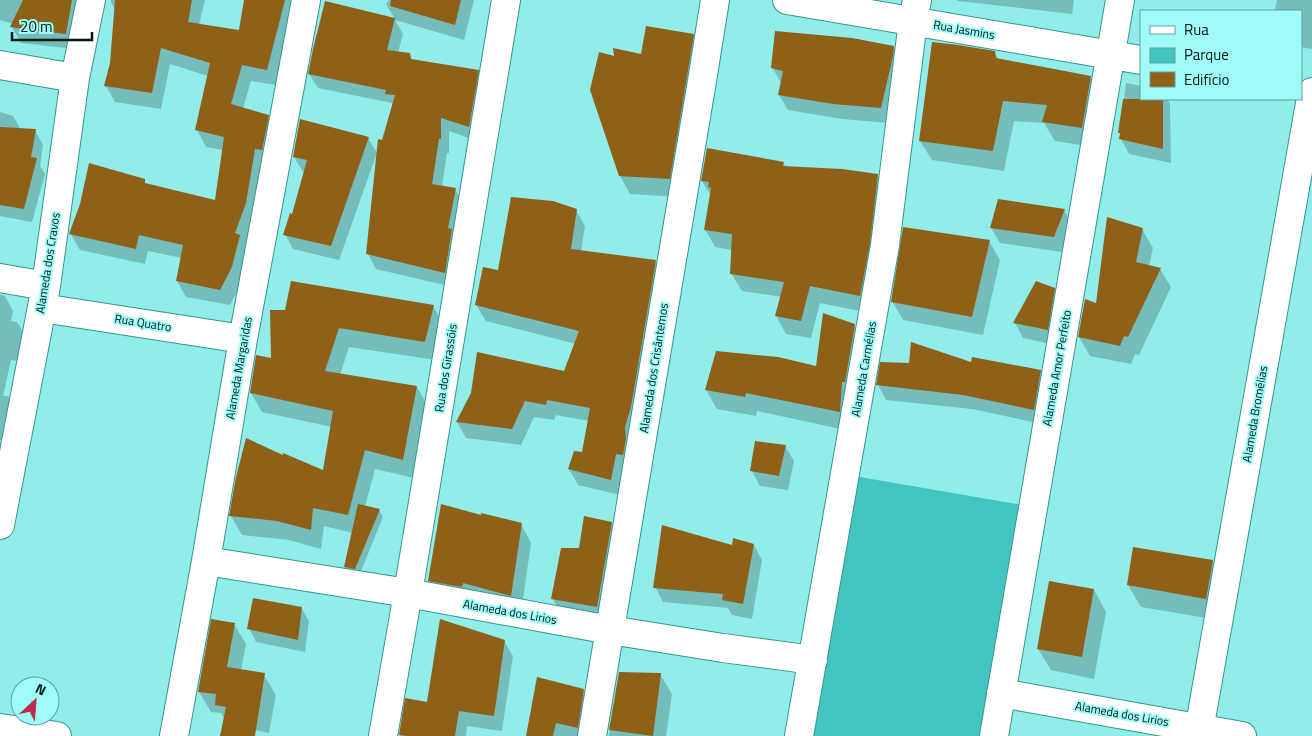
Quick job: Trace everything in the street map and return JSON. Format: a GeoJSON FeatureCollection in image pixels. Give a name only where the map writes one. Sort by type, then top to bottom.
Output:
{"type":"FeatureCollection","features":[{"type":"Feature","properties":{"kind":"street","name":"Alameda dos Cravos"},"geometry":{"type":"LineString","coordinates":[[0,525],[4,481],[44,297],[75,78],[91,0]]}},
{"type":"Feature","properties":{"kind":"street","name":"Alameda Margaridas"},"geometry":{"type":"LineString","coordinates":[[174,736],[206,561],[243,339],[306,0]]}},
{"type":"Feature","properties":{"kind":"street","name":"Rua dos Girassóis"},"geometry":{"type":"LineString","coordinates":[[383,736],[506,0]]}},
{"type":"Feature","properties":{"kind":"street","name":"Alameda dos Crisântemos"},"geometry":{"type":"LineString","coordinates":[[592,736],[715,0]]}},
{"type":"Feature","properties":{"kind":"street","name":"Rua Jasmins"},"geometry":{"type":"LineString","coordinates":[[787,0],[915,11],[1110,55],[1140,60]]}},
{"type":"Feature","properties":{"kind":"street","name":"Alameda Amor Perfeito"},"geometry":{"type":"LineString","coordinates":[[994,736],[1120,0]]}},
{"type":"Feature","properties":{"kind":"street","name":"Alameda Carmélias"},"geometry":{"type":"LineString","coordinates":[[799,736],[814,660],[885,244],[915,11]]}},
{"type":"Feature","properties":{"kind":"street"},"geometry":{"type":"LineString","coordinates":[[0,65],[75,78]]}},
{"type":"Feature","properties":{"kind":"street","name":"Alameda Bromélias"},"geometry":{"type":"LineString","coordinates":[[1198,732],[1312,92]]}},
{"type":"Feature","properties":{"kind":"street","name":"Rua Quatro"},"geometry":{"type":"LineString","coordinates":[[0,278],[44,297],[243,339]]}},
{"type":"Feature","properties":{"kind":"street","name":"Alameda dos Lirios"},"geometry":{"type":"LineString","coordinates":[[206,561],[408,593],[610,630],[814,660]]}},
{"type":"Feature","properties":{"kind":"street","name":"Alameda dos Lirios"},"geometry":{"type":"LineString","coordinates":[[1002,693],[1198,732],[1242,736]]}},
{"type":"Feature","properties":{"kind":"street"},"geometry":{"type":"LineString","coordinates":[[0,728],[56,736]]}},
{"type":"Feature","properties":{"kind":"green space"},"geometry":{"type":"Polygon","coordinates":[[[854,476],[1023,505],[987,736],[807,736],[854,476]]]}},
{"type":"Feature","properties":{"kind":"building"},"geometry":{"type":"Polygon","coordinates":[[[23,0],[72,0],[66,34],[10,27],[23,0]]]}},
{"type":"Feature","properties":{"kind":"building"},"geometry":{"type":"Polygon","coordinates":[[[115,0],[192,0],[188,22],[239,30],[244,0],[285,0],[267,70],[242,65],[231,104],[269,115],[262,150],[255,149],[246,203],[235,233],[240,235],[232,267],[220,290],[176,281],[183,245],[139,235],[136,249],[69,234],[80,204],[89,163],[145,179],[145,183],[215,200],[224,137],[195,130],[210,63],[161,48],[152,93],[104,86],[110,63],[115,0]]]}},
{"type":"Feature","properties":{"kind":"building"},"geometry":{"type":"Polygon","coordinates":[[[391,0],[461,0],[455,25],[390,6],[391,0]]]}},
{"type":"Feature","properties":{"kind":"building"},"geometry":{"type":"Polygon","coordinates":[[[325,1],[395,18],[387,50],[410,53],[411,59],[479,70],[469,127],[441,118],[441,139],[439,139],[432,184],[456,188],[448,228],[452,229],[445,273],[366,254],[378,139],[382,140],[395,95],[385,94],[386,90],[308,74],[325,1]]]}},
{"type":"Feature","properties":{"kind":"building"},"geometry":{"type":"Polygon","coordinates":[[[646,26],[694,34],[670,179],[619,176],[590,90],[599,52],[614,56],[613,48],[641,54],[646,26]]]}},
{"type":"Feature","properties":{"kind":"building"},"geometry":{"type":"Polygon","coordinates":[[[775,31],[852,38],[894,46],[881,108],[833,104],[778,95],[783,71],[771,68],[775,31]]]}},
{"type":"Feature","properties":{"kind":"building"},"geometry":{"type":"Polygon","coordinates":[[[932,42],[995,51],[996,58],[1091,76],[1082,128],[1042,122],[1047,105],[1003,101],[993,151],[919,141],[932,42]]]}},
{"type":"Feature","properties":{"kind":"building"},"geometry":{"type":"Polygon","coordinates":[[[1123,99],[1163,100],[1163,149],[1119,139],[1120,133],[1118,133],[1123,99]]]}},
{"type":"Feature","properties":{"kind":"building"},"geometry":{"type":"Polygon","coordinates":[[[300,119],[369,137],[331,246],[283,235],[290,213],[292,214],[307,160],[293,157],[300,119]]]}},
{"type":"Feature","properties":{"kind":"building"},"geometry":{"type":"Polygon","coordinates":[[[0,127],[36,129],[31,157],[37,158],[24,209],[0,205],[0,127]]]}},
{"type":"Feature","properties":{"kind":"building"},"geometry":{"type":"Polygon","coordinates":[[[707,148],[784,162],[783,166],[842,169],[878,174],[870,243],[860,296],[810,286],[801,321],[775,316],[784,282],[730,274],[732,234],[704,230],[711,188],[708,187],[709,182],[701,181],[707,148]]]}},
{"type":"Feature","properties":{"kind":"building"},"geometry":{"type":"Polygon","coordinates":[[[511,197],[553,201],[577,209],[571,249],[656,260],[631,407],[625,427],[626,439],[623,455],[616,454],[611,480],[568,469],[574,451],[582,452],[590,408],[547,400],[546,405],[525,401],[512,429],[456,422],[471,393],[477,352],[564,371],[579,331],[475,305],[483,267],[498,270],[511,197]]]}},
{"type":"Feature","properties":{"kind":"building"},"geometry":{"type":"Polygon","coordinates":[[[998,199],[1065,209],[1054,237],[990,228],[998,199]]]}},
{"type":"Feature","properties":{"kind":"building"},"geometry":{"type":"Polygon","coordinates":[[[1107,217],[1143,228],[1136,262],[1161,268],[1128,337],[1124,336],[1120,346],[1078,337],[1085,299],[1096,303],[1107,217]]]}},
{"type":"Feature","properties":{"kind":"building"},"geometry":{"type":"Polygon","coordinates":[[[903,227],[990,240],[972,317],[891,302],[903,227]]]}},
{"type":"Feature","properties":{"kind":"building"},"geometry":{"type":"Polygon","coordinates":[[[291,281],[434,305],[425,342],[339,328],[325,371],[417,386],[403,460],[365,450],[348,515],[313,508],[311,530],[277,521],[229,516],[246,438],[323,470],[333,411],[250,393],[256,355],[271,358],[270,310],[285,310],[291,281]]]}},
{"type":"Feature","properties":{"kind":"building"},"geometry":{"type":"Polygon","coordinates":[[[1036,281],[1055,288],[1048,330],[1013,323],[1036,281]]]}},
{"type":"Feature","properties":{"kind":"building"},"geometry":{"type":"Polygon","coordinates":[[[823,313],[855,324],[845,382],[842,382],[840,412],[746,393],[745,397],[705,390],[716,351],[778,357],[816,366],[823,313]]]}},
{"type":"Feature","properties":{"kind":"building"},"geometry":{"type":"Polygon","coordinates":[[[911,342],[971,362],[972,357],[1041,370],[1034,410],[963,395],[876,385],[880,362],[909,363],[911,342]]]}},
{"type":"Feature","properties":{"kind":"building"},"geometry":{"type":"Polygon","coordinates":[[[755,441],[786,445],[779,476],[750,471],[755,441]]]}},
{"type":"Feature","properties":{"kind":"building"},"geometry":{"type":"Polygon","coordinates":[[[358,504],[380,509],[355,569],[344,567],[358,504]]]}},
{"type":"Feature","properties":{"kind":"building"},"geometry":{"type":"Polygon","coordinates":[[[441,504],[481,515],[481,513],[522,523],[511,596],[463,583],[462,587],[428,581],[441,504]]]}},
{"type":"Feature","properties":{"kind":"building"},"geometry":{"type":"Polygon","coordinates":[[[584,516],[612,522],[597,607],[551,599],[561,548],[579,548],[584,516]]]}},
{"type":"Feature","properties":{"kind":"building"},"geometry":{"type":"Polygon","coordinates":[[[662,525],[732,545],[733,538],[754,544],[743,604],[722,600],[723,594],[653,588],[662,525]]]}},
{"type":"Feature","properties":{"kind":"building"},"geometry":{"type":"Polygon","coordinates":[[[1133,547],[1213,560],[1206,599],[1127,585],[1133,547]]]}},
{"type":"Feature","properties":{"kind":"building"},"geometry":{"type":"Polygon","coordinates":[[[1049,581],[1094,589],[1082,657],[1037,649],[1049,581]]]}},
{"type":"Feature","properties":{"kind":"building"},"geometry":{"type":"Polygon","coordinates":[[[253,598],[302,607],[298,640],[247,629],[253,598]]]}},
{"type":"Feature","properties":{"kind":"building"},"geometry":{"type":"Polygon","coordinates":[[[211,619],[235,623],[227,667],[265,673],[255,736],[220,736],[226,707],[215,705],[216,694],[198,692],[211,619]]]}},
{"type":"Feature","properties":{"kind":"building"},"geometry":{"type":"Polygon","coordinates":[[[440,619],[505,640],[494,716],[459,711],[455,736],[399,735],[405,698],[427,702],[440,619]]]}},
{"type":"Feature","properties":{"kind":"building"},"geometry":{"type":"Polygon","coordinates":[[[619,672],[661,673],[653,736],[609,730],[619,672]]]}},
{"type":"Feature","properties":{"kind":"building"},"geometry":{"type":"Polygon","coordinates":[[[537,677],[584,689],[578,728],[556,723],[553,736],[526,736],[537,677]]]}}]}
